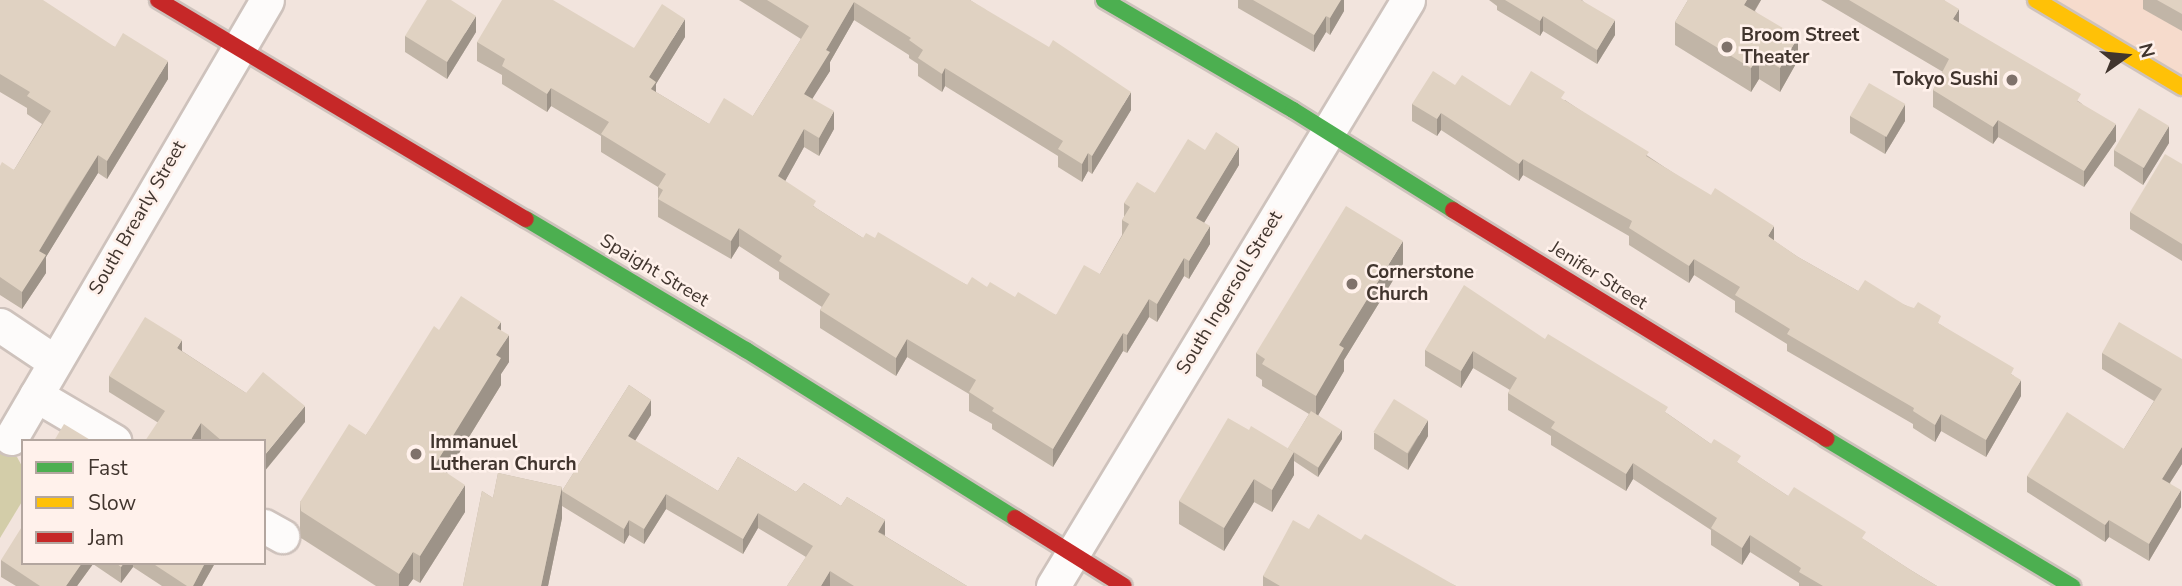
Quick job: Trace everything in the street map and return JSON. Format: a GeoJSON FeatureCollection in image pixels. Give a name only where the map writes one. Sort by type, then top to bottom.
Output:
{"type":"FeatureCollection","features":[{"type":"Feature","properties":{"kind":"street","name":"Spaight Street"},"geometry":{"type":"LineString","coordinates":[[158,0],[746,350],[1124,586]]}},
{"type":"Feature","properties":{"kind":"street","name":"South Brearly Street"},"geometry":{"type":"LineString","coordinates":[[11,438],[237,47],[267,0]]}},
{"type":"Feature","properties":{"kind":"street","name":"Jenifer Street"},"geometry":{"type":"LineString","coordinates":[[1104,0],[1327,132],[1665,342],[2071,586]]}},
{"type":"Feature","properties":{"kind":"street","name":"South Ingersoll Street"},"geometry":{"type":"LineString","coordinates":[[1053,586],[1408,0]]}},
{"type":"Feature","properties":{"kind":"street"},"geometry":{"type":"LineString","coordinates":[[2036,0],[2182,87]]}},
{"type":"Feature","properties":{"kind":"street"},"geometry":{"type":"LineString","coordinates":[[0,325],[55,362]]}},
{"type":"Feature","properties":{"kind":"street"},"geometry":{"type":"LineString","coordinates":[[36,395],[111,439]]}},
{"type":"Feature","properties":{"kind":"shaded area"},"geometry":{"type":"Polygon","coordinates":[[[2041,0],[2182,0],[2182,86],[2041,0]]]}},
{"type":"Feature","properties":{"kind":"shaded area"},"geometry":{"type":"Polygon","coordinates":[[[0,448],[17,457],[21,464],[21,503],[0,538],[0,448]]]}},
{"type":"Feature","properties":{"kind":"building"},"geometry":{"type":"Polygon","coordinates":[[[0,0],[43,0],[115,47],[123,33],[168,61],[107,161],[98,155],[67,204],[39,251],[46,255],[22,292],[0,277],[0,166],[2,162],[14,170],[51,111],[27,96],[30,92],[0,74],[0,0]]]}},
{"type":"Feature","properties":{"kind":"building"},"geometry":{"type":"Polygon","coordinates":[[[427,0],[451,0],[476,16],[447,62],[405,36],[427,0]]]}},
{"type":"Feature","properties":{"kind":"building"},"geometry":{"type":"Polygon","coordinates":[[[502,0],[553,0],[634,48],[662,4],[685,19],[649,77],[656,82],[651,89],[709,124],[724,98],[753,116],[809,26],[767,0],[970,0],[1049,47],[1053,40],[1131,92],[1092,156],[1088,153],[1082,164],[1058,149],[1063,141],[945,68],[942,74],[918,58],[923,50],[909,40],[911,38],[854,2],[826,50],[830,52],[804,94],[834,111],[819,138],[804,129],[778,176],[816,201],[813,206],[863,238],[866,233],[875,238],[878,232],[967,285],[972,277],[987,287],[990,282],[1015,297],[1018,292],[1056,315],[1084,265],[1100,274],[1129,224],[1122,220],[1130,207],[1124,203],[1137,182],[1155,193],[1188,139],[1205,150],[1216,132],[1239,147],[1196,218],[1210,226],[1189,261],[1184,258],[1157,304],[1149,299],[1127,335],[1123,333],[1053,449],[992,411],[994,408],[969,392],[976,380],[907,339],[896,358],[820,310],[830,294],[779,261],[782,256],[739,228],[731,241],[658,199],[663,190],[658,187],[666,174],[601,134],[609,122],[551,88],[547,94],[502,66],[505,59],[477,42],[502,0]]]}},
{"type":"Feature","properties":{"kind":"building"},"geometry":{"type":"Polygon","coordinates":[[[1253,0],[1341,0],[1330,18],[1326,16],[1314,35],[1253,0]]]}},
{"type":"Feature","properties":{"kind":"building"},"geometry":{"type":"Polygon","coordinates":[[[1505,0],[1581,0],[1615,20],[1597,50],[1543,16],[1540,21],[1505,0]]]}},
{"type":"Feature","properties":{"kind":"building"},"geometry":{"type":"Polygon","coordinates":[[[1688,0],[1747,0],[1744,5],[1798,37],[1780,68],[1759,56],[1751,68],[1675,22],[1688,0]]]}},
{"type":"Feature","properties":{"kind":"building"},"geometry":{"type":"Polygon","coordinates":[[[1849,0],[1944,0],[1959,9],[1953,19],[2081,94],[2077,101],[2116,124],[2084,171],[1998,120],[1993,127],[1933,90],[1949,59],[1849,0]]]}},
{"type":"Feature","properties":{"kind":"building"},"geometry":{"type":"Polygon","coordinates":[[[2157,0],[2182,0],[2182,14],[2157,0]]]}},
{"type":"Feature","properties":{"kind":"building"},"geometry":{"type":"Polygon","coordinates":[[[1433,71],[1455,85],[1462,75],[1510,106],[1531,71],[1565,92],[1561,98],[1649,152],[1646,156],[1711,195],[1715,188],[1774,226],[1768,236],[1798,257],[1858,291],[1865,280],[1905,305],[1914,308],[1918,302],[1941,316],[1938,323],[2014,368],[2011,374],[2021,380],[1986,440],[1941,414],[1935,425],[1913,411],[1914,408],[1787,334],[1790,329],[1735,295],[1740,287],[1694,259],[1689,266],[1629,228],[1632,221],[1523,159],[1519,164],[1441,113],[1437,119],[1412,104],[1433,71]]]}},
{"type":"Feature","properties":{"kind":"building"},"geometry":{"type":"Polygon","coordinates":[[[1869,83],[1905,104],[1886,137],[1850,116],[1869,83]]]}},
{"type":"Feature","properties":{"kind":"building"},"geometry":{"type":"Polygon","coordinates":[[[2139,108],[2169,126],[2144,168],[2114,150],[2139,108]]]}},
{"type":"Feature","properties":{"kind":"building"},"geometry":{"type":"Polygon","coordinates":[[[2165,154],[2182,164],[2182,244],[2130,212],[2165,154]]]}},
{"type":"Feature","properties":{"kind":"building"},"geometry":{"type":"Polygon","coordinates":[[[1346,206],[1403,241],[1339,345],[1344,348],[1316,396],[1262,364],[1265,359],[1256,353],[1346,206]]]}},
{"type":"Feature","properties":{"kind":"building"},"geometry":{"type":"Polygon","coordinates":[[[1464,285],[1545,339],[1548,334],[1668,407],[1665,412],[1711,444],[1714,439],[1741,456],[1737,462],[1788,496],[1794,487],[1866,532],[1862,538],[1937,586],[1823,586],[1799,572],[1801,568],[1750,535],[1742,548],[1711,528],[1717,518],[1633,463],[1626,474],[1551,428],[1555,422],[1508,393],[1517,378],[1473,351],[1461,371],[1425,350],[1464,285]]]}},
{"type":"Feature","properties":{"kind":"building","name":"Immanuel Lutheran Church"},"geometry":{"type":"Polygon","coordinates":[[[461,296],[501,322],[497,328],[509,335],[496,355],[501,358],[435,465],[465,485],[420,556],[413,552],[399,574],[301,511],[300,502],[349,424],[366,435],[434,326],[439,330],[461,296]]]}},
{"type":"Feature","properties":{"kind":"building"},"geometry":{"type":"Polygon","coordinates":[[[145,317],[182,340],[177,348],[246,393],[263,372],[305,406],[266,454],[266,439],[220,439],[201,423],[191,439],[146,439],[165,411],[109,376],[145,317]]]}},
{"type":"Feature","properties":{"kind":"building"},"geometry":{"type":"Polygon","coordinates":[[[2119,322],[2182,359],[2182,447],[2162,479],[2181,490],[2149,544],[2109,520],[2105,525],[2027,476],[2067,412],[2124,449],[2162,389],[2102,353],[2119,322]]]}},
{"type":"Feature","properties":{"kind":"building"},"geometry":{"type":"Polygon","coordinates":[[[629,385],[651,400],[628,436],[718,491],[738,457],[796,492],[804,483],[841,506],[847,497],[885,520],[878,532],[967,586],[854,586],[830,571],[821,586],[787,586],[813,546],[758,513],[743,539],[666,494],[644,529],[629,520],[624,529],[562,491],[629,385]]]}},
{"type":"Feature","properties":{"kind":"building"},"geometry":{"type":"Polygon","coordinates":[[[1394,399],[1428,420],[1407,453],[1373,432],[1394,399]]]}},
{"type":"Feature","properties":{"kind":"building"},"geometry":{"type":"Polygon","coordinates":[[[1311,411],[1342,430],[1318,467],[1288,448],[1311,411]]]}},
{"type":"Feature","properties":{"kind":"building"},"geometry":{"type":"Polygon","coordinates":[[[1228,418],[1249,430],[1251,426],[1294,452],[1272,490],[1254,479],[1224,528],[1179,501],[1228,418]]]}},
{"type":"Feature","properties":{"kind":"building"},"geometry":{"type":"Polygon","coordinates":[[[64,424],[89,439],[55,439],[64,424]]]}},
{"type":"Feature","properties":{"kind":"building"},"geometry":{"type":"Polygon","coordinates":[[[498,473],[562,487],[541,586],[463,586],[482,491],[493,498],[498,473]]]}},
{"type":"Feature","properties":{"kind":"building"},"geometry":{"type":"Polygon","coordinates":[[[1318,514],[1361,540],[1365,534],[1456,586],[1280,586],[1263,576],[1293,520],[1309,529],[1318,514]]]}},
{"type":"Feature","properties":{"kind":"building"},"geometry":{"type":"Polygon","coordinates":[[[21,528],[21,565],[81,565],[66,586],[40,586],[1,560],[21,528]]]}},
{"type":"Feature","properties":{"kind":"building"},"geometry":{"type":"Polygon","coordinates":[[[155,565],[204,565],[193,586],[187,586],[155,565]]]}},
{"type":"Feature","properties":{"kind":"traffic: fast"},"geometry":{"type":"LineString","coordinates":[[1104,0],[1293,110],[1453,210]]}},
{"type":"Feature","properties":{"kind":"traffic: fast"},"geometry":{"type":"LineString","coordinates":[[526,219],[746,350],[1015,518]]}},
{"type":"Feature","properties":{"kind":"traffic: fast"},"geometry":{"type":"LineString","coordinates":[[1826,439],[2072,586]]}},
{"type":"Feature","properties":{"kind":"traffic: slow"},"geometry":{"type":"LineString","coordinates":[[2036,0],[2182,87]]}},
{"type":"Feature","properties":{"kind":"traffic: jam"},"geometry":{"type":"LineString","coordinates":[[158,0],[526,219]]}},
{"type":"Feature","properties":{"kind":"traffic: jam"},"geometry":{"type":"LineString","coordinates":[[1453,210],[1826,439]]}},
{"type":"Feature","properties":{"kind":"traffic: jam"},"geometry":{"type":"LineString","coordinates":[[1015,518],[1124,586]]}},
{"type":"Feature","properties":{"kind":"place","name":"Broom Street Theater"},"geometry":{"type":"Point","coordinates":[1727,47]}},
{"type":"Feature","properties":{"kind":"place","name":"Tokyo Sushi"},"geometry":{"type":"Point","coordinates":[2012,80]}},
{"type":"Feature","properties":{"kind":"place","name":"Cornerstone Church"},"geometry":{"type":"Point","coordinates":[1352,284]}},
{"type":"Feature","properties":{"kind":"place","name":"Immanuel Lutheran Church"},"geometry":{"type":"Point","coordinates":[416,454]}}]}
